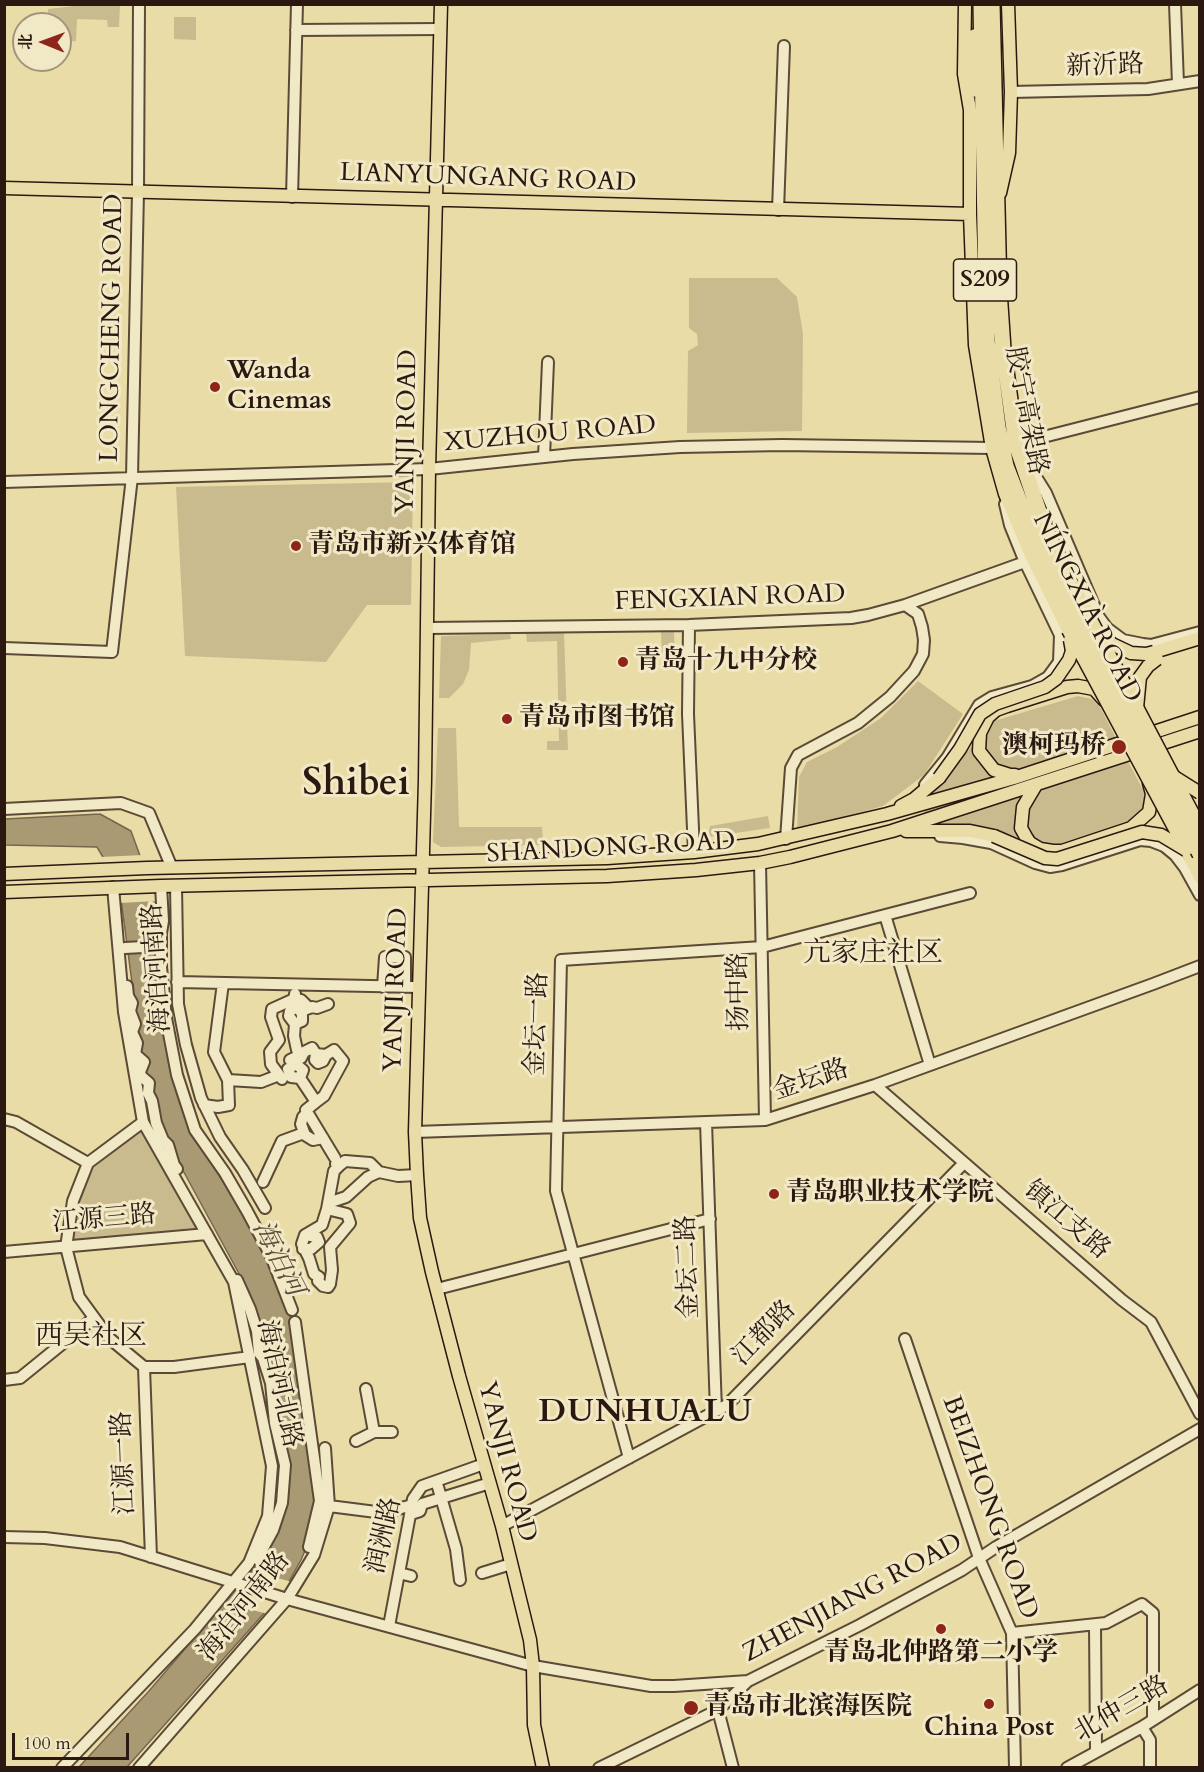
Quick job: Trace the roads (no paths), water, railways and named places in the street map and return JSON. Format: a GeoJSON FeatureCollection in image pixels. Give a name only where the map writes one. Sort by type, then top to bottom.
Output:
{"type":"FeatureCollection","features":[{"type":"Feature","properties":{"kind":"highway"},"geometry":{"type":"LineString","coordinates":[[975,4],[975,35]]}},
{"type":"Feature","properties":{"kind":"highway","name":"胶宁高架路"},"geometry":{"type":"LineString","coordinates":[[981,4],[987,340],[998,427],[1006,466],[1056,587],[1078,626],[1193,856]]}},
{"type":"Feature","properties":{"kind":"highway","name":"胶宁高架路"},"geometry":{"type":"LineString","coordinates":[[992,4],[999,290],[1003,350],[1016,444],[1040,516],[1064,571],[1078,626],[1137,708],[1200,829]]}},
{"type":"Feature","properties":{"kind":"main road","name":"YANJI ROAD"},"geometry":{"type":"LineString","coordinates":[[441,4],[415,1132],[417,1175],[420,1218],[437,1289],[502,1526],[530,1641],[533,1666],[534,1725],[543,1767]]}},
{"type":"Feature","properties":{"kind":"main road"},"geometry":{"type":"LineString","coordinates":[[965,4],[964,74],[970,110]]}},
{"type":"Feature","properties":{"kind":"main road"},"geometry":{"type":"LineString","coordinates":[[998,203],[1009,153],[1011,92],[1008,4]]}},
{"type":"Feature","properties":{"kind":"main road"},"geometry":{"type":"LineString","coordinates":[[970,110],[975,35]]}},
{"type":"Feature","properties":{"kind":"main road","name":"NÍNGXIÀ ROAD"},"geometry":{"type":"LineString","coordinates":[[970,110],[970,214],[975,345],[992,448],[1000,477],[1034,562],[1078,626],[1108,704],[1193,856],[1200,877]]}},
{"type":"Feature","properties":{"kind":"main road","name":"LIANYUNGANG ROAD"},"geometry":{"type":"LineString","coordinates":[[4,188],[970,214]]}},
{"type":"Feature","properties":{"kind":"main road"},"geometry":{"type":"LineString","coordinates":[[887,814],[918,795],[939,778],[960,749],[980,714],[995,704],[1045,687],[1056,680],[1065,668],[1072,651],[1078,626],[1131,653],[1156,655],[1200,645]]}},
{"type":"Feature","properties":{"kind":"main road"},"geometry":{"type":"LineString","coordinates":[[1137,708],[1140,677],[1156,655],[1200,638]]}},
{"type":"Feature","properties":{"kind":"main road"},"geometry":{"type":"LineString","coordinates":[[1025,774],[1010,775],[994,770],[979,751],[980,733],[988,717],[996,711],[1067,687],[1078,686],[1094,689],[1108,704]]}},
{"type":"Feature","properties":{"kind":"main road","name":"SHANDONG ROAD"},"geometry":{"type":"LineString","coordinates":[[4,874],[106,869],[607,858],[694,852],[786,839],[887,814],[1025,774],[1200,717]]}},
{"type":"Feature","properties":{"kind":"main road","name":"SHANDONG ROAD"},"geometry":{"type":"LineString","coordinates":[[4,892],[113,887],[607,876],[760,863],[892,831],[1200,731]]}},
{"type":"Feature","properties":{"kind":"main road"},"geometry":{"type":"LineString","coordinates":[[1171,775],[1200,793]]}},
{"type":"Feature","properties":{"kind":"main road"},"geometry":{"type":"LineString","coordinates":[[1036,785],[1023,807],[1021,828],[1030,843],[1040,849],[1062,851],[1131,828],[1143,820],[1152,806],[1149,779]]}},
{"type":"Feature","properties":{"kind":"main road"},"geometry":{"type":"LineString","coordinates":[[892,831],[970,831],[994,836],[1045,858],[1057,859],[1142,832],[1161,835],[1193,856]]}},
{"type":"Feature","properties":{"kind":"street","name":"LONGCHENG ROAD"},"geometry":{"type":"LineString","coordinates":[[4,648],[112,652],[132,477],[139,4]]}},
{"type":"Feature","properties":{"kind":"street"},"geometry":{"type":"LineString","coordinates":[[292,197],[297,4]]}},
{"type":"Feature","properties":{"kind":"street"},"geometry":{"type":"LineString","coordinates":[[1175,4],[1178,84]]}},
{"type":"Feature","properties":{"kind":"street"},"geometry":{"type":"LineString","coordinates":[[296,30],[440,29]]}},
{"type":"Feature","properties":{"kind":"street"},"geometry":{"type":"LineString","coordinates":[[778,210],[784,46]]}},
{"type":"Feature","properties":{"kind":"street","name":"新沂路"},"geometry":{"type":"LineString","coordinates":[[1011,92],[1148,89],[1200,81]]}},
{"type":"Feature","properties":{"kind":"street"},"geometry":{"type":"LineString","coordinates":[[544,457],[548,362]]}},
{"type":"Feature","properties":{"kind":"street"},"geometry":{"type":"LineString","coordinates":[[1200,397],[1016,444],[1046,494],[1099,617],[1107,628],[1123,640],[1133,644],[1151,645],[1200,632]]}},
{"type":"Feature","properties":{"kind":"street","name":"XUZHOU ROAD"},"geometry":{"type":"LineString","coordinates":[[4,482],[429,469],[544,457],[680,447],[782,445],[992,448]]}},
{"type":"Feature","properties":{"kind":"street"},"geometry":{"type":"LineString","coordinates":[[918,795],[947,758],[980,705],[992,697],[1032,686],[1048,677],[1059,662],[1060,635],[1010,525],[1000,477]]}},
{"type":"Feature","properties":{"kind":"street","name":"FENGXIAN ROAD"},"geometry":{"type":"LineString","coordinates":[[428,628],[689,625],[850,618],[905,605],[1025,562]]}},
{"type":"Feature","properties":{"kind":"street"},"geometry":{"type":"LineString","coordinates":[[786,839],[790,768],[798,755],[858,723],[890,697],[914,671],[923,654],[924,640],[918,614],[905,605]]}},
{"type":"Feature","properties":{"kind":"street"},"geometry":{"type":"LineString","coordinates":[[689,625],[688,714],[694,852]]}},
{"type":"Feature","properties":{"kind":"street"},"geometry":{"type":"LineString","coordinates":[[1061,644],[1074,647],[1090,644],[1107,628]]}},
{"type":"Feature","properties":{"kind":"street"},"geometry":{"type":"LineString","coordinates":[[4,809],[121,803],[148,813],[172,868]]}},
{"type":"Feature","properties":{"kind":"street"},"geometry":{"type":"LineString","coordinates":[[1171,852],[1175,838],[1200,829]]}},
{"type":"Feature","properties":{"kind":"street"},"geometry":{"type":"LineString","coordinates":[[892,831],[991,843],[1035,863],[1050,867],[1140,840],[1151,841],[1164,846],[1171,852],[1185,868],[1200,895]]}},
{"type":"Feature","properties":{"kind":"street","name":"扬中路"},"geometry":{"type":"LineString","coordinates":[[760,863],[765,1120]]}},
{"type":"Feature","properties":{"kind":"street"},"geometry":{"type":"LineString","coordinates":[[157,886],[164,921],[161,946],[166,1018],[177,1075],[195,1130],[225,1173],[247,1211],[271,1256],[292,1310]]}},
{"type":"Feature","properties":{"kind":"street","name":"海泊河南路"},"geometry":{"type":"LineString","coordinates":[[176,886],[178,1004],[186,1045],[204,1105],[220,1137],[265,1208]]}},
{"type":"Feature","properties":{"kind":"street","name":"海泊河北路"},"geometry":{"type":"LineString","coordinates":[[62,1767],[195,1629],[249,1563],[268,1516],[272,1466],[234,1282],[143,1122],[124,1012],[113,887]]}},
{"type":"Feature","properties":{"kind":"street","name":"金坛一路"},"geometry":{"type":"LineString","coordinates":[[629,1458],[556,1191],[561,960],[762,948],[970,892]]}},
{"type":"Feature","properties":{"kind":"street"},"geometry":{"type":"LineString","coordinates":[[114,900],[120,914],[125,948],[128,996],[132,1003],[130,1011],[135,1024],[132,1032],[137,1046],[135,1054],[144,1062],[140,1072],[144,1080],[149,1083],[147,1093],[152,1101],[156,1123],[163,1140],[168,1144],[172,1153],[174,1165],[206,1216],[208,1226],[244,1293],[257,1331],[259,1353],[263,1358],[271,1383],[275,1423],[285,1465],[284,1493],[273,1530],[256,1561],[249,1563]]}},
{"type":"Feature","properties":{"kind":"street"},"geometry":{"type":"LineString","coordinates":[[885,915],[930,1065]]}},
{"type":"Feature","properties":{"kind":"street"},"geometry":{"type":"LineString","coordinates":[[125,948],[161,946]]}},
{"type":"Feature","properties":{"kind":"street"},"geometry":{"type":"LineString","coordinates":[[383,987],[385,957],[405,957],[405,987]]}},
{"type":"Feature","properties":{"kind":"street","name":"金坛路"},"geometry":{"type":"LineString","coordinates":[[415,1132],[765,1120],[875,1085],[1200,966]]}},
{"type":"Feature","properties":{"kind":"street"},"geometry":{"type":"LineString","coordinates":[[177,982],[419,987]]}},
{"type":"Feature","properties":{"kind":"street"},"geometry":{"type":"LineString","coordinates":[[204,1105],[218,1107],[229,1105],[228,1080],[214,1052],[223,983]]}},
{"type":"Feature","properties":{"kind":"street"},"geometry":{"type":"LineString","coordinates":[[281,984],[280,999],[296,1007]]}},
{"type":"Feature","properties":{"kind":"street"},"geometry":{"type":"LineString","coordinates":[[295,985],[296,1007],[302,1021],[296,1024],[294,1064],[316,1102]]}},
{"type":"Feature","properties":{"kind":"street"},"geometry":{"type":"LineString","coordinates":[[294,1064],[271,1064],[270,1052],[279,1040],[271,1017],[272,1009],[317,1008],[328,1004]]}},
{"type":"Feature","properties":{"kind":"street"},"geometry":{"type":"LineString","coordinates":[[228,1080],[261,1082],[294,1064],[312,1048],[321,1054],[334,1050],[343,1061],[324,1096],[306,1110],[307,1113],[301,1124],[304,1133],[313,1140],[323,1138]]}},
{"type":"Feature","properties":{"kind":"street","name":"镇江支路"},"geometry":{"type":"LineString","coordinates":[[875,1085],[1122,1300],[1151,1322],[1200,1414]]}},
{"type":"Feature","properties":{"kind":"street"},"geometry":{"type":"LineString","coordinates":[[307,1113],[340,1162]]}},
{"type":"Feature","properties":{"kind":"street"},"geometry":{"type":"LineString","coordinates":[[4,1119],[16,1122],[88,1163]]}},
{"type":"Feature","properties":{"kind":"street"},"geometry":{"type":"LineString","coordinates":[[143,1122],[88,1163],[72,1201],[66,1246],[79,1298],[109,1338],[144,1367],[174,1367],[250,1357]]}},
{"type":"Feature","properties":{"kind":"street","name":"金坛二路"},"geometry":{"type":"LineString","coordinates":[[706,1122],[716,1411]]}},
{"type":"Feature","properties":{"kind":"street"},"geometry":{"type":"LineString","coordinates":[[263,1182],[282,1142],[304,1133]]}},
{"type":"Feature","properties":{"kind":"street"},"geometry":{"type":"LineString","coordinates":[[340,1162],[370,1163],[379,1172],[398,1176],[417,1175]]}},
{"type":"Feature","properties":{"kind":"street"},"geometry":{"type":"LineString","coordinates":[[331,1205],[347,1214],[350,1222],[330,1247],[332,1270],[324,1276],[314,1274],[302,1244],[305,1235],[322,1225],[331,1205],[334,1171],[340,1162]]}},
{"type":"Feature","properties":{"kind":"street","name":"江都路"},"geometry":{"type":"LineString","coordinates":[[502,1526],[727,1405],[964,1163]]}},
{"type":"Feature","properties":{"kind":"street"},"geometry":{"type":"LineString","coordinates":[[331,1205],[346,1197],[368,1177],[379,1172]]}},
{"type":"Feature","properties":{"kind":"street"},"geometry":{"type":"LineString","coordinates":[[437,1289],[573,1252],[710,1219]]}},
{"type":"Feature","properties":{"kind":"street","name":"江源三路"},"geometry":{"type":"LineString","coordinates":[[4,1252],[207,1234]]}},
{"type":"Feature","properties":{"kind":"street"},"geometry":{"type":"LineString","coordinates":[[303,1249],[311,1249],[319,1242],[317,1238],[305,1235]]}},
{"type":"Feature","properties":{"kind":"street"},"geometry":{"type":"LineString","coordinates":[[4,1380],[20,1378],[94,1318]]}},
{"type":"Feature","properties":{"kind":"street"},"geometry":{"type":"LineString","coordinates":[[295,1322],[320,1501],[312,1539],[297,1582]]}},
{"type":"Feature","properties":{"kind":"street","name":"BEIZHONG ROAD"},"geometry":{"type":"LineString","coordinates":[[905,1339],[979,1558],[1012,1634],[1015,1767]]}},
{"type":"Feature","properties":{"kind":"street","name":"江源一路"},"geometry":{"type":"LineString","coordinates":[[144,1367],[151,1557]]}},
{"type":"Feature","properties":{"kind":"street"},"geometry":{"type":"LineString","coordinates":[[366,1389],[374,1432]]}},
{"type":"Feature","properties":{"kind":"street","name":"ZHENJIANG ROAD"},"geometry":{"type":"LineString","coordinates":[[4,1538],[45,1538],[120,1547],[287,1599],[533,1666],[651,1686],[748,1682],[962,1570],[1200,1429]]}},
{"type":"Feature","properties":{"kind":"street"},"geometry":{"type":"LineString","coordinates":[[356,1441],[374,1432],[392,1431]]}},
{"type":"Feature","properties":{"kind":"street","name":"海泊河南路"},"geometry":{"type":"LineString","coordinates":[[139,1767],[287,1599],[314,1555],[329,1506],[325,1448]]}},
{"type":"Feature","properties":{"kind":"street","name":"润洲路"},"geometry":{"type":"LineString","coordinates":[[389,1626],[413,1499],[422,1486],[484,1464]]}},
{"type":"Feature","properties":{"kind":"street"},"geometry":{"type":"LineString","coordinates":[[329,1506],[384,1513],[411,1509],[420,1511],[422,1504],[439,1492],[490,1483]]}},
{"type":"Feature","properties":{"kind":"street"},"geometry":{"type":"LineString","coordinates":[[439,1492],[456,1549],[460,1580]]}},
{"type":"Feature","properties":{"kind":"street"},"geometry":{"type":"LineString","coordinates":[[482,1573],[511,1564]]}},
{"type":"Feature","properties":{"kind":"street"},"geometry":{"type":"LineString","coordinates":[[399,1573],[411,1576]]}},
{"type":"Feature","properties":{"kind":"street"},"geometry":{"type":"LineString","coordinates":[[1012,1634],[1106,1623],[1142,1604],[1153,1613],[1153,1720]]}},
{"type":"Feature","properties":{"kind":"street"},"geometry":{"type":"LineString","coordinates":[[1095,1624],[1096,1751]]}},
{"type":"Feature","properties":{"kind":"street"},"geometry":{"type":"LineString","coordinates":[[599,1767],[718,1710],[748,1682]]}},
{"type":"Feature","properties":{"kind":"street","name":"北仲三路"},"geometry":{"type":"LineString","coordinates":[[1066,1767],[1142,1727],[1200,1690]]}},
{"type":"Feature","properties":{"kind":"street"},"geometry":{"type":"LineString","coordinates":[[718,1710],[733,1767]]}},
{"type":"Feature","properties":{"kind":"street"},"geometry":{"type":"LineString","coordinates":[[1142,1727],[1150,1740],[1150,1767]]}},
{"type":"Feature","properties":{"kind":"place","name":"Wanda Cinemas"},"geometry":{"type":"Point","coordinates":[215,387]}},
{"type":"Feature","properties":{"kind":"place","name":"青岛市新兴体育馆"},"geometry":{"type":"Point","coordinates":[296,546]}},
{"type":"Feature","properties":{"kind":"place","name":"青岛十九中分校"},"geometry":{"type":"Point","coordinates":[623,662]}},
{"type":"Feature","properties":{"kind":"place","name":"青岛市图书馆"},"geometry":{"type":"Point","coordinates":[507,719]}},
{"type":"Feature","properties":{"kind":"place","name":"澳柯玛桥"},"geometry":{"type":"Point","coordinates":[1119,747]}},
{"type":"Feature","properties":{"kind":"place","name":"青岛职业技术学院"},"geometry":{"type":"Point","coordinates":[774,1194]}},
{"type":"Feature","properties":{"kind":"place","name":"青岛北仲路第二小学"},"geometry":{"type":"Point","coordinates":[941,1629]}},
{"type":"Feature","properties":{"kind":"place","name":"China Post"},"geometry":{"type":"Point","coordinates":[989,1704]}},
{"type":"Feature","properties":{"kind":"place","name":"青岛市北滨海医院"},"geometry":{"type":"Point","coordinates":[691,1708]}},
{"type":"Feature","properties":{"kind":"district","name":"Shibei"},"geometry":{"type":"Point","coordinates":[356,785]}},
{"type":"Feature","properties":{"kind":"district","name":"亢家庄社区"},"geometry":{"type":"Point","coordinates":[873,955]}},
{"type":"Feature","properties":{"kind":"district","name":"西吴社区"},"geometry":{"type":"Point","coordinates":[91,1338]}},
{"type":"Feature","properties":{"kind":"district","name":"DUNHUALU"},"geometry":{"type":"Point","coordinates":[646,1414]}},
{"type":"Feature","properties":{"kind":"water label","name":"海泊河"},"geometry":{"type":"Point","coordinates":[277,1259]}}]}
